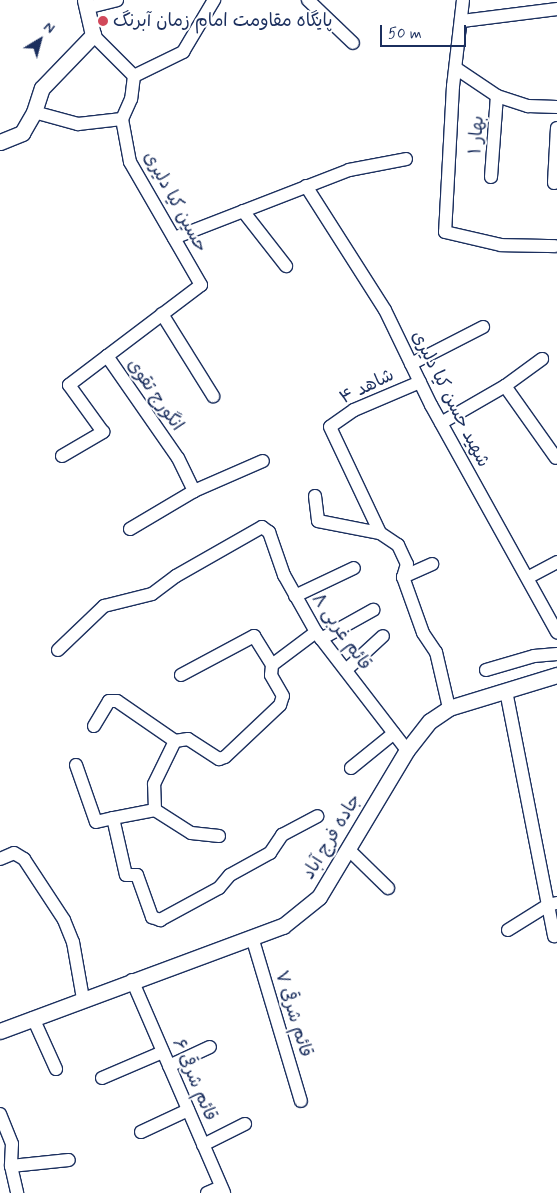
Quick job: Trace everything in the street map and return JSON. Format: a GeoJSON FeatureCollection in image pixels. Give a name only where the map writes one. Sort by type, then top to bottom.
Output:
{"type":"FeatureCollection","features":[{"type":"Feature","properties":{"kind":"street"},"geometry":{"type":"LineString","coordinates":[[117,0],[85,4],[93,36],[134,76]]}},
{"type":"Feature","properties":{"kind":"street"},"geometry":{"type":"LineString","coordinates":[[134,76],[183,52],[214,0]]}},
{"type":"Feature","properties":{"kind":"street"},"geometry":{"type":"LineString","coordinates":[[308,0],[353,43]]}},
{"type":"Feature","properties":{"kind":"street"},"geometry":{"type":"LineString","coordinates":[[463,0],[457,69],[453,86],[445,232],[501,245],[556,246]]}},
{"type":"Feature","properties":{"kind":"street"},"geometry":{"type":"LineString","coordinates":[[462,21],[557,9]]}},
{"type":"Feature","properties":{"kind":"street"},"geometry":{"type":"LineString","coordinates":[[0,142],[22,133],[34,112],[42,88],[93,36]]}},
{"type":"Feature","properties":{"kind":"street"},"geometry":{"type":"LineString","coordinates":[[457,69],[497,96],[528,106],[557,107]]}},
{"type":"Feature","properties":{"kind":"street"},"geometry":{"type":"LineString","coordinates":[[34,112],[78,124],[122,119],[132,99],[134,76]]}},
{"type":"Feature","properties":{"kind":"street","name":"بهار ۱"},"geometry":{"type":"LineString","coordinates":[[491,177],[497,96]]}},
{"type":"Feature","properties":{"kind":"street","name":"حسین کیا دلیری"},"geometry":{"type":"LineString","coordinates":[[122,119],[130,162],[201,285]]}},
{"type":"Feature","properties":{"kind":"street"},"geometry":{"type":"LineString","coordinates":[[554,183],[557,128]]}},
{"type":"Feature","properties":{"kind":"street"},"geometry":{"type":"LineString","coordinates":[[174,238],[349,170],[406,159]]}},
{"type":"Feature","properties":{"kind":"street","name":"شهید حسن کیا دلیری"},"geometry":{"type":"LineString","coordinates":[[306,186],[385,310],[441,423],[501,533],[529,577],[557,632]]}},
{"type":"Feature","properties":{"kind":"street"},"geometry":{"type":"LineString","coordinates":[[243,211],[286,266]]}},
{"type":"Feature","properties":{"kind":"street","name":"انگورج تقوی"},"geometry":{"type":"LineString","coordinates":[[194,491],[178,458],[107,356],[201,285]]}},
{"type":"Feature","properties":{"kind":"street"},"geometry":{"type":"LineString","coordinates":[[162,314],[213,396]]}},
{"type":"Feature","properties":{"kind":"street"},"geometry":{"type":"LineString","coordinates":[[411,364],[483,327]]}},
{"type":"Feature","properties":{"kind":"street"},"geometry":{"type":"LineString","coordinates":[[62,456],[102,432],[69,385],[107,356]]}},
{"type":"Feature","properties":{"kind":"street"},"geometry":{"type":"LineString","coordinates":[[441,423],[505,386],[542,360]]}},
{"type":"Feature","properties":{"kind":"street","name":"شاهد ۴"},"geometry":{"type":"LineString","coordinates":[[380,533],[330,427],[354,410],[420,382]]}},
{"type":"Feature","properties":{"kind":"street"},"geometry":{"type":"LineString","coordinates":[[505,386],[556,458]]}},
{"type":"Feature","properties":{"kind":"street"},"geometry":{"type":"LineString","coordinates":[[130,529],[194,491],[263,461]]}},
{"type":"Feature","properties":{"kind":"street"},"geometry":{"type":"LineString","coordinates":[[315,496],[318,521],[380,533],[398,545],[406,564],[403,578],[423,633],[436,652],[449,708]]}},
{"type":"Feature","properties":{"kind":"street","name":"قائم غربی ۸"},"geometry":{"type":"LineString","coordinates":[[58,650],[104,606],[152,594],[176,576],[262,527],[269,532],[284,575],[319,636],[407,750]]}},
{"type":"Feature","properties":{"kind":"street"},"geometry":{"type":"LineString","coordinates":[[529,577],[557,562]]}},
{"type":"Feature","properties":{"kind":"street"},"geometry":{"type":"LineString","coordinates":[[403,578],[432,564]]}},
{"type":"Feature","properties":{"kind":"street"},"geometry":{"type":"LineString","coordinates":[[295,596],[354,568]]}},
{"type":"Feature","properties":{"kind":"street"},"geometry":{"type":"LineString","coordinates":[[272,665],[319,636],[373,610]]}},
{"type":"Feature","properties":{"kind":"street"},"geometry":{"type":"LineString","coordinates":[[94,726],[109,701],[117,701],[175,741],[188,739],[219,759],[225,757],[280,705],[283,696],[270,675],[272,665],[254,636],[181,675]]}},
{"type":"Feature","properties":{"kind":"street"},"geometry":{"type":"LineString","coordinates":[[346,670],[383,636]]}},
{"type":"Feature","properties":{"kind":"street"},"geometry":{"type":"LineString","coordinates":[[486,670],[534,656],[557,654]]}},
{"type":"Feature","properties":{"kind":"street","name":"جاده فرج آباد"},"geometry":{"type":"LineString","coordinates":[[0,1031],[132,980],[284,926],[318,897],[407,750],[430,721],[449,708],[557,675]]}},
{"type":"Feature","properties":{"kind":"street"},"geometry":{"type":"LineString","coordinates":[[506,690],[552,904],[554,936]]}},
{"type":"Feature","properties":{"kind":"street"},"geometry":{"type":"LineString","coordinates":[[351,768],[394,733]]}},
{"type":"Feature","properties":{"kind":"street"},"geometry":{"type":"LineString","coordinates":[[155,810],[154,784],[175,741]]}},
{"type":"Feature","properties":{"kind":"street"},"geometry":{"type":"LineString","coordinates":[[76,765],[96,822],[155,810],[191,833],[220,836]]}},
{"type":"Feature","properties":{"kind":"street"},"geometry":{"type":"LineString","coordinates":[[113,818],[126,875],[137,875],[152,917],[160,920],[219,888],[230,875],[270,853],[282,835],[317,816]]}},
{"type":"Feature","properties":{"kind":"street"},"geometry":{"type":"LineString","coordinates":[[348,849],[388,888]]}},
{"type":"Feature","properties":{"kind":"street"},"geometry":{"type":"LineString","coordinates":[[0,859],[14,854],[24,858],[64,920],[73,942],[84,999]]}},
{"type":"Feature","properties":{"kind":"street"},"geometry":{"type":"LineString","coordinates":[[508,930],[552,904]]}},
{"type":"Feature","properties":{"kind":"street","name":"قائم شرقی ۷"},"geometry":{"type":"LineString","coordinates":[[252,938],[301,1102]]}},
{"type":"Feature","properties":{"kind":"street","name":"قائم شرقی ۶"},"geometry":{"type":"LineString","coordinates":[[132,980],[223,1190]]}},
{"type":"Feature","properties":{"kind":"street"},"geometry":{"type":"LineString","coordinates":[[33,1018],[56,1069]]}},
{"type":"Feature","properties":{"kind":"street"},"geometry":{"type":"LineString","coordinates":[[169,1066],[210,1048]]}},
{"type":"Feature","properties":{"kind":"street"},"geometry":{"type":"LineString","coordinates":[[102,1078],[163,1052]]}},
{"type":"Feature","properties":{"kind":"street"},"geometry":{"type":"LineString","coordinates":[[140,1132],[188,1110]]}},
{"type":"Feature","properties":{"kind":"street"},"geometry":{"type":"LineString","coordinates":[[0,1114],[12,1144],[11,1166],[17,1193]]}},
{"type":"Feature","properties":{"kind":"street"},"geometry":{"type":"LineString","coordinates":[[203,1145],[245,1124]]}},
{"type":"Feature","properties":{"kind":"street"},"geometry":{"type":"LineString","coordinates":[[11,1166],[69,1160]]}},
{"type":"Feature","properties":{"kind":"street"},"geometry":{"type":"LineString","coordinates":[[207,1193],[223,1190]]}},
{"type":"Feature","properties":{"kind":"place","name":"پایگاه مقاومت امام زمان آبرنگ"},"geometry":{"type":"Point","coordinates":[103,21]}}]}
